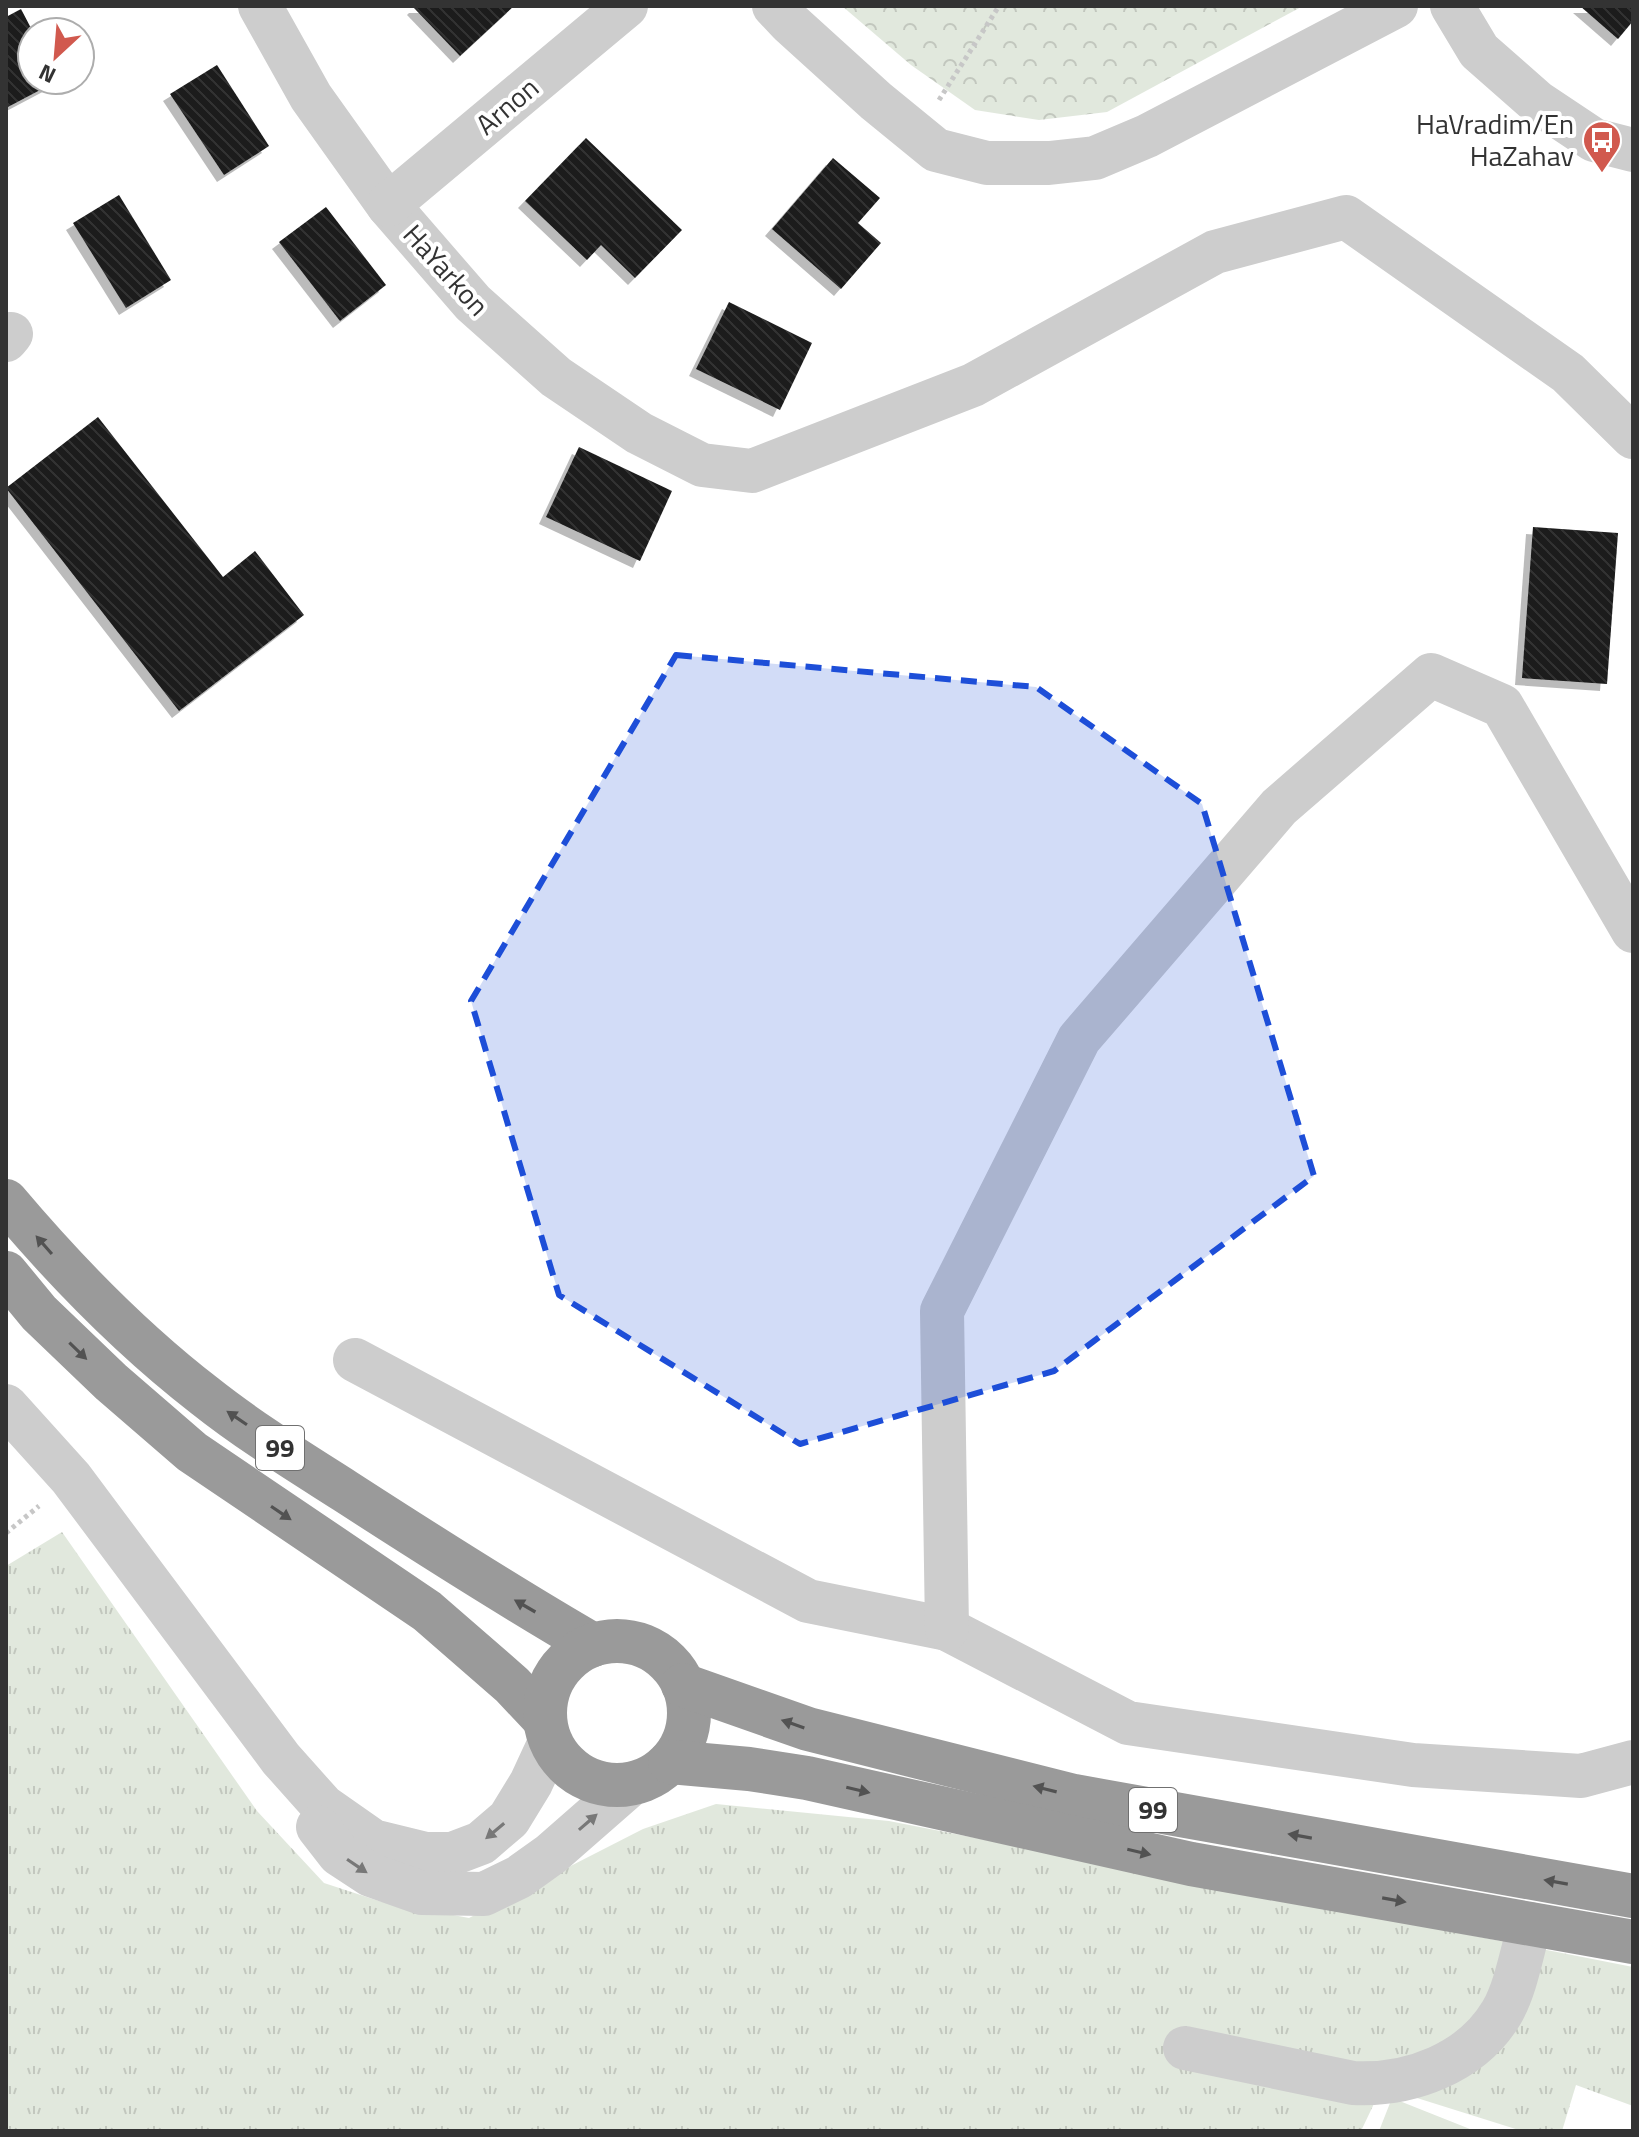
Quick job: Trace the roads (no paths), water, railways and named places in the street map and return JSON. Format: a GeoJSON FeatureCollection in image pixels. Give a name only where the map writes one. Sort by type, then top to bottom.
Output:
{"type":"FeatureCollection","features":[{"type":"Feature","properties":{"kind":"highway","name":"99"},"geometry":{"type":"LineString","coordinates":[[6,1201],[52,1256],[125,1329],[206,1397],[454,1562],[593,1645]]}},
{"type":"Feature","properties":{"kind":"highway","name":"99"},"geometry":{"type":"LineString","coordinates":[[6,1273],[39,1313],[111,1382],[192,1452],[427,1611],[512,1685],[547,1731],[564,1763],[583,1778],[606,1785],[631,1784]]}},
{"type":"Feature","properties":{"kind":"highway"},"geometry":{"type":"LineString","coordinates":[[547,1731],[546,1696],[556,1673],[572,1656],[593,1645],[614,1641],[636,1644],[656,1653],[672,1667],[683,1685],[689,1705],[688,1726],[681,1746],[670,1762],[653,1776],[631,1784]]}},
{"type":"Feature","properties":{"kind":"highway","name":"99"},"geometry":{"type":"LineString","coordinates":[[683,1685],[808,1729],[1074,1796],[1633,1896]]}},
{"type":"Feature","properties":{"kind":"highway","name":"99"},"geometry":{"type":"LineString","coordinates":[[670,1762],[807,1778],[1191,1864],[1633,1942]]}},
{"type":"Feature","properties":{"kind":"street","name":"HaYarkon"},"geometry":{"type":"LineString","coordinates":[[260,6],[311,97],[388,205],[473,303],[556,377],[639,433],[702,465],[752,471],[973,385],[1215,252],[1346,217],[1568,373],[1633,437]]}},
{"type":"Feature","properties":{"kind":"street","name":"Arnon"},"geometry":{"type":"LineString","coordinates":[[388,205],[626,6]]}},
{"type":"Feature","properties":{"kind":"street"},"geometry":{"type":"LineString","coordinates":[[774,6],[866,92],[936,150],[987,163],[1049,163],[1095,158],[1147,136],[1396,6]]}},
{"type":"Feature","properties":{"kind":"street"},"geometry":{"type":"LineString","coordinates":[[1452,6],[1479,51],[1537,102],[1594,140],[1633,150]]}},
{"type":"Feature","properties":{"kind":"street"},"geometry":{"type":"LineString","coordinates":[[947,1629],[942,1311],[1079,1039],[1279,807],[1431,675],[1502,706],[1633,931]]}},
{"type":"Feature","properties":{"kind":"street"},"geometry":{"type":"LineString","coordinates":[[355,1360],[808,1601],[947,1629],[1128,1723],[1413,1765],[1581,1776],[1633,1762]]}},
{"type":"Feature","properties":{"kind":"street"},"geometry":{"type":"LineString","coordinates":[[6,1406],[71,1478],[281,1759],[323,1806],[373,1841],[426,1854],[452,1854],[481,1843],[509,1819],[531,1783],[547,1731]]}},
{"type":"Feature","properties":{"kind":"street"},"geometry":{"type":"LineString","coordinates":[[281,1759],[318,1827],[339,1854],[371,1875],[422,1893],[484,1894],[519,1877],[551,1854],[631,1784]]}},
{"type":"Feature","properties":{"kind":"street"},"geometry":{"type":"LineString","coordinates":[[1185,2048],[1353,2083],[1375,2084],[1429,2072],[1454,2060],[1480,2039],[1502,2012],[1530,1924]]}},
{"type":"Feature","properties":{"kind":"place","name":"HaVradim/En HaZahav"},"geometry":{"type":"Point","coordinates":[1602,174]}}]}
